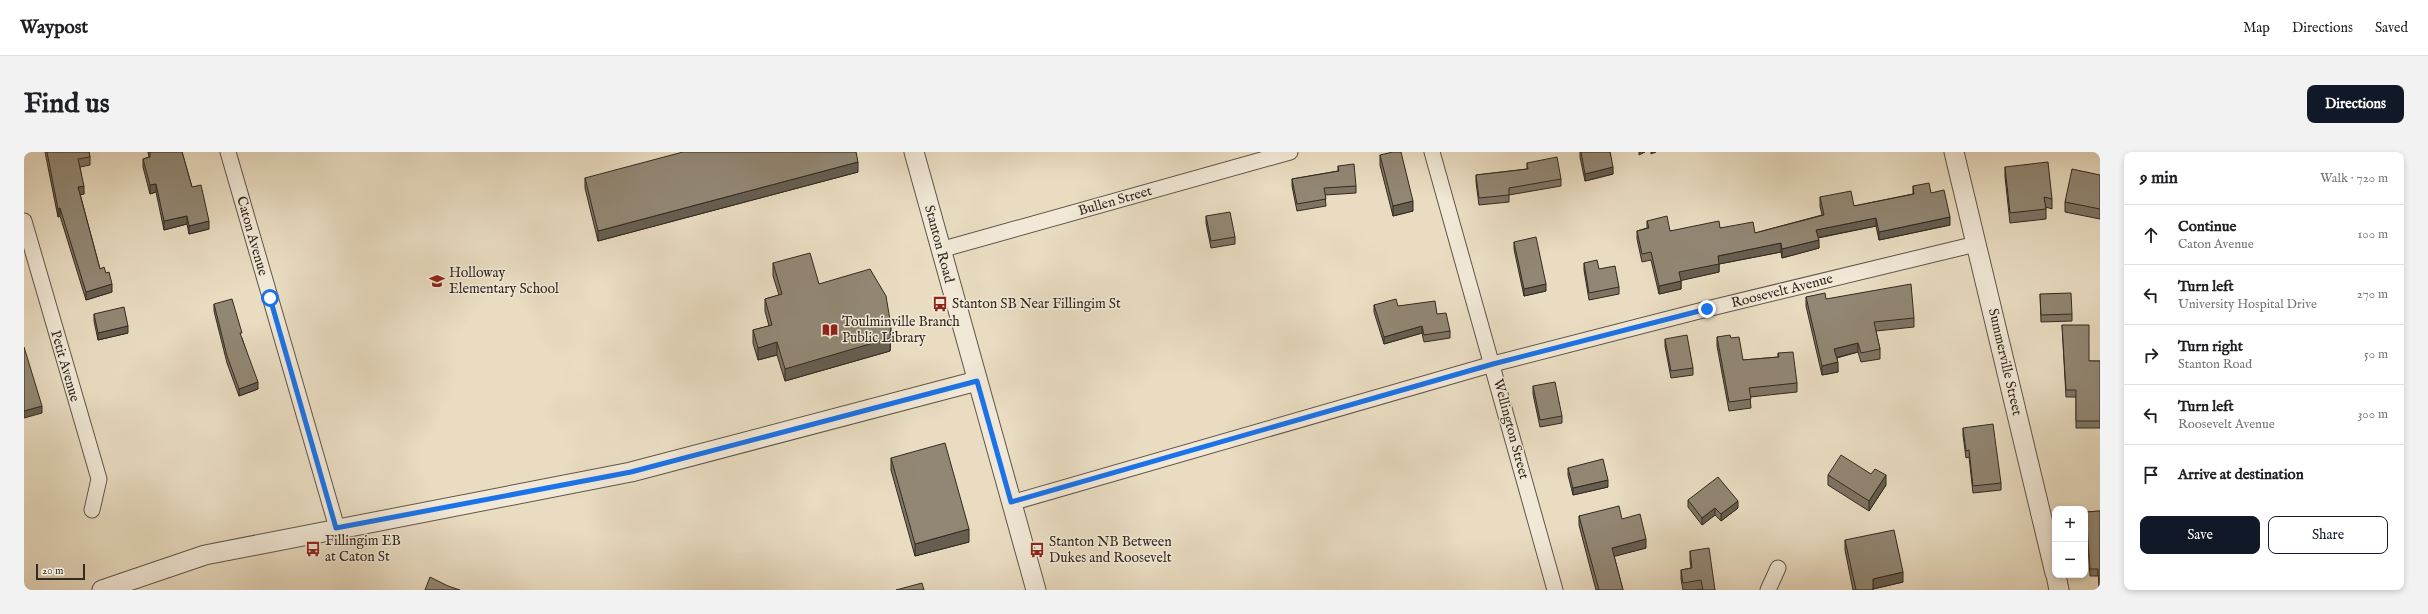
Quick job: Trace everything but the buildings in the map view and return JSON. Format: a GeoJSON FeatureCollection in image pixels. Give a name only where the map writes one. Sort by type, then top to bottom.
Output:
{"type":"FeatureCollection","features":[{"type":"Feature","properties":{"kind":"street","name":"Caton Avenue"},"geometry":{"type":"LineString","coordinates":[[228,152],[336,528]]}},
{"type":"Feature","properties":{"kind":"street","name":"Stanton Road"},"geometry":{"type":"LineString","coordinates":[[914,152],[940,250],[1036,590]]}},
{"type":"Feature","properties":{"kind":"street","name":"Bullen Street"},"geometry":{"type":"LineString","coordinates":[[940,250],[1290,152]]}},
{"type":"Feature","properties":{"kind":"street","name":"Summerville Street"},"geometry":{"type":"LineString","coordinates":[[1954,152],[2052,561]]}},
{"type":"Feature","properties":{"kind":"street","name":"Wellington Street"},"geometry":{"type":"LineString","coordinates":[[1437,153],[1555,590]]}},
{"type":"Feature","properties":{"kind":"street","name":"Petit Avenue"},"geometry":{"type":"LineString","coordinates":[[24,221],[99,479],[92,510]]}},
{"type":"Feature","properties":{"kind":"street","name":"Roosevelt Avenue"},"geometry":{"type":"LineString","coordinates":[[1011,502],[1493,364],[1707,309],[1976,244]]}},
{"type":"Feature","properties":{"kind":"street"},"geometry":{"type":"LineString","coordinates":[[102,590],[205,555],[336,528],[631,472],[977,381]]}},
{"type":"Feature","properties":{"kind":"street"},"geometry":{"type":"LineString","coordinates":[[1768,590],[1778,568]]}},
{"type":"Feature","properties":{"kind":"street","name":"Summerville Street"},"geometry":{"type":"LineString","coordinates":[[2056,578],[2059,590]]}},
{"type":"Feature","properties":{"kind":"place","name":"Holloway Elementary School"},"geometry":{"type":"Point","coordinates":[437,281]}},
{"type":"Feature","properties":{"kind":"place","name":"Stanton SB Near Fillingim St"},"geometry":{"type":"Point","coordinates":[940,304]}},
{"type":"Feature","properties":{"kind":"place","name":"Toulminville Branch Public Library"},"geometry":{"type":"Point","coordinates":[830,330]}},
{"type":"Feature","properties":{"kind":"place","name":"Fillingim EB at Caton St"},"geometry":{"type":"Point","coordinates":[313,549]}},
{"type":"Feature","properties":{"kind":"place","name":"Stanton NB Between Dukes and Roosevelt"},"geometry":{"type":"Point","coordinates":[1037,550]}},
{"type":"Feature","properties":{"kind":"route"},"geometry":{"type":"LineString","coordinates":[[270,298],[336,528],[631,472],[674,462],[977,381],[1011,502],[1493,364],[1707,309]]}}]}
